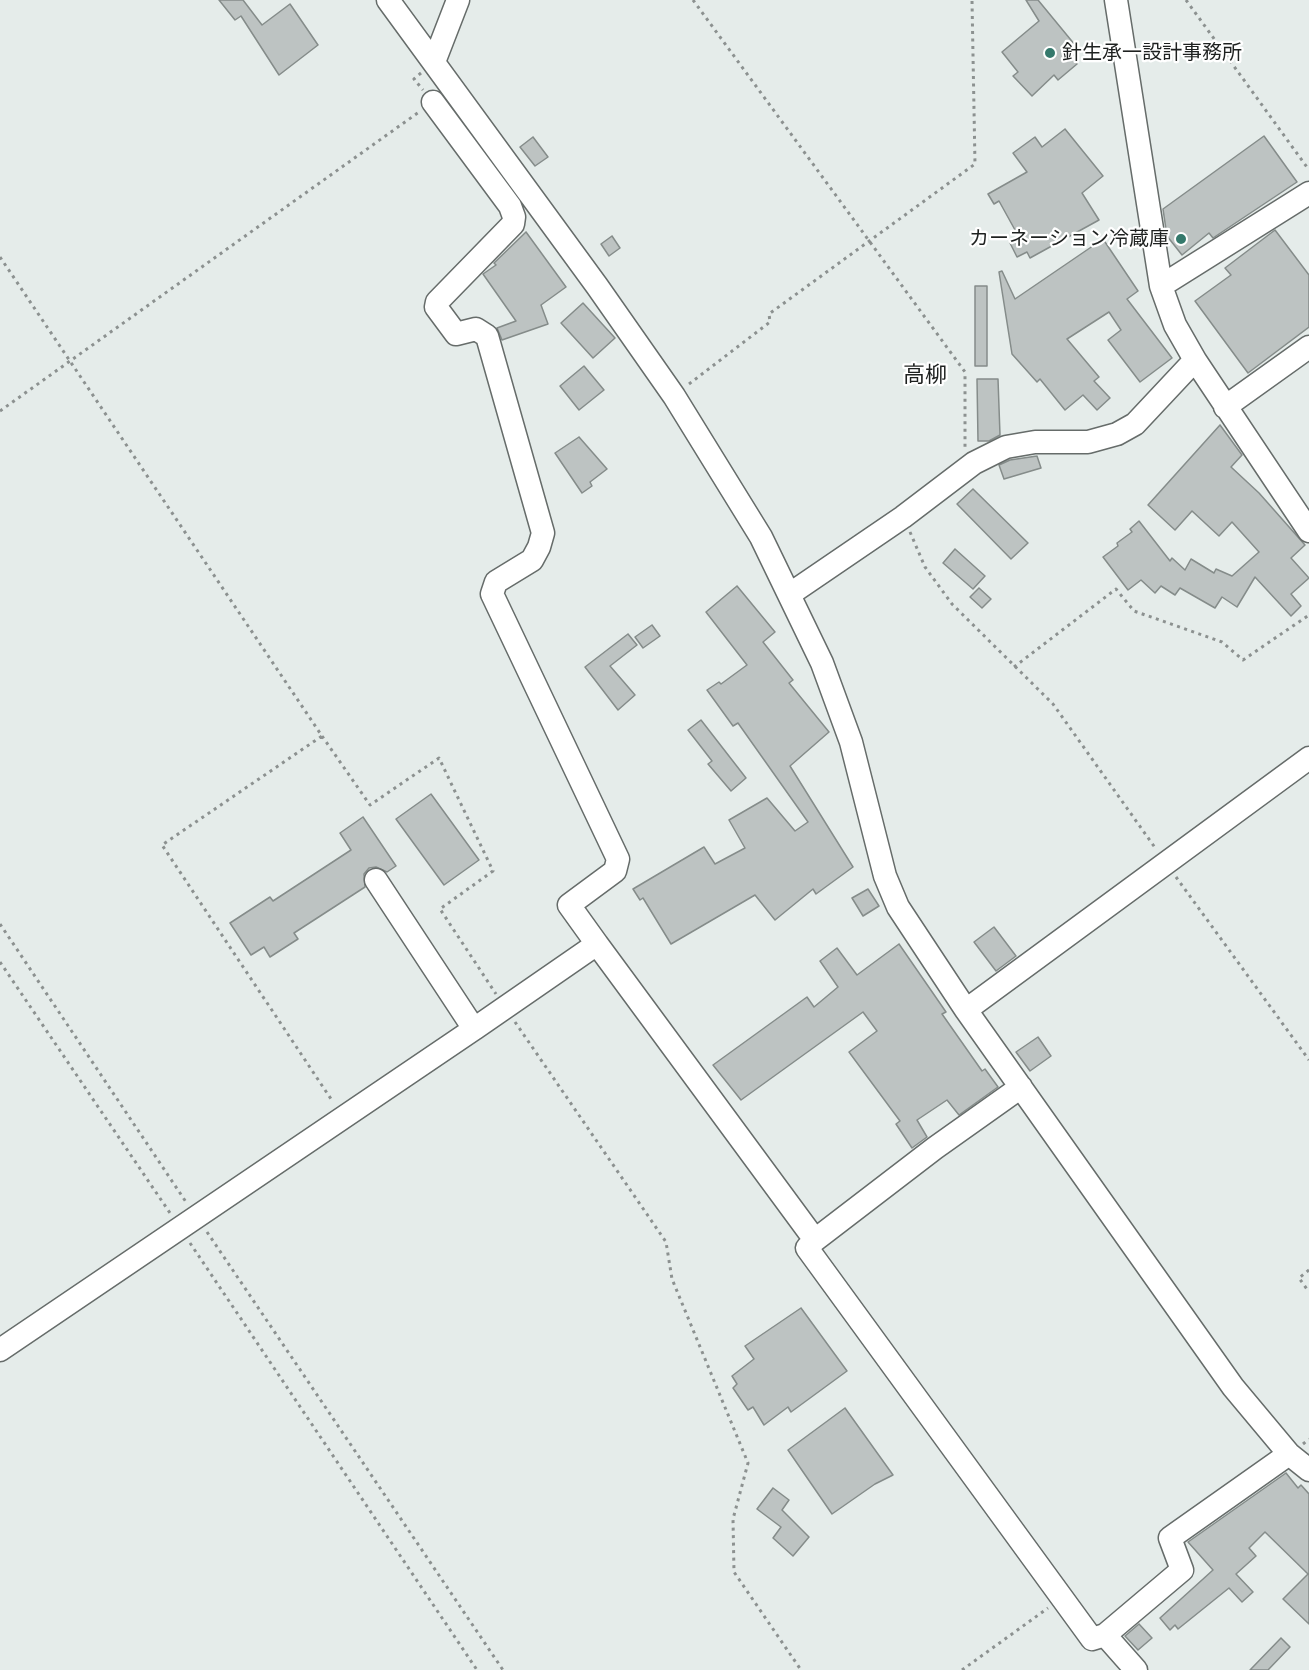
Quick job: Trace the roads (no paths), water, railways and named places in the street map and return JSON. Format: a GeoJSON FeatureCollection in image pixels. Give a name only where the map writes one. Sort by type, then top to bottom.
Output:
{"type":"FeatureCollection","features":[{"type":"Feature","properties":{"kind":"street"},"geometry":{"type":"LineString","coordinates":[[388,0],[674,396],[726,477],[790,594],[822,663],[851,742],[885,876],[898,907],[966,1010],[1233,1387],[1289,1454],[1309,1470]]}},
{"type":"Feature","properties":{"kind":"street"},"geometry":{"type":"LineString","coordinates":[[434,62],[458,0]]}},
{"type":"Feature","properties":{"kind":"street"},"geometry":{"type":"LineString","coordinates":[[1116,0],[1161,286],[1175,325],[1195,360],[1309,531]]}},
{"type":"Feature","properties":{"kind":"street"},"geometry":{"type":"LineString","coordinates":[[433,102],[510,206],[514,217],[513,224],[437,302],[436,307],[456,334],[476,329],[487,336],[543,533],[532,560],[496,582],[492,594],[618,859],[615,871],[569,905],[815,1240]]}},
{"type":"Feature","properties":{"kind":"street"},"geometry":{"type":"LineString","coordinates":[[1161,286],[1309,193]]}},
{"type":"Feature","properties":{"kind":"street"},"geometry":{"type":"LineString","coordinates":[[1225,406],[1309,347]]}},
{"type":"Feature","properties":{"kind":"street"},"geometry":{"type":"LineString","coordinates":[[790,594],[903,517],[974,463],[1006,447],[1035,442],[1088,442],[1117,434],[1151,410],[1195,360]]}},
{"type":"Feature","properties":{"kind":"street"},"geometry":{"type":"LineString","coordinates":[[966,1010],[1309,758]]}},
{"type":"Feature","properties":{"kind":"street"},"geometry":{"type":"LineString","coordinates":[[376,880],[474,1029]]}},
{"type":"Feature","properties":{"kind":"street"},"geometry":{"type":"LineString","coordinates":[[0,1350],[344,1119],[504,1006],[597,944]]}},
{"type":"Feature","properties":{"kind":"street"},"geometry":{"type":"LineString","coordinates":[[1021,1087],[928,1153],[807,1248],[1092,1639],[1105,1635],[1182,1570],[1170,1538],[1289,1454]]}},
{"type":"Feature","properties":{"kind":"street"},"geometry":{"type":"LineString","coordinates":[[1105,1635],[1136,1670]]}},
{"type":"Feature","properties":{"kind":"place","name":"針生承一設計事務所"},"geometry":{"type":"Point","coordinates":[1050,53]}},
{"type":"Feature","properties":{"kind":"place","name":"カーネーション冷蔵庫"},"geometry":{"type":"Point","coordinates":[1181,239]}},
{"type":"Feature","properties":{"kind":"district","name":"高柳"},"geometry":{"type":"Point","coordinates":[925,376]}}]}
